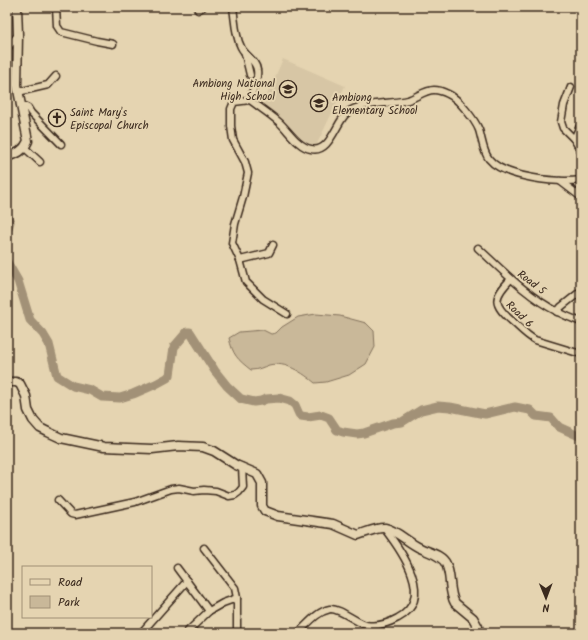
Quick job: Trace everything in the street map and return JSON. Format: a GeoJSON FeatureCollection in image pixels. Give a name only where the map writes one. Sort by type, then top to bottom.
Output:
{"type":"FeatureCollection","features":[{"type":"Feature","properties":{"kind":"main road"},"geometry":{"type":"LineString","coordinates":[[7,156],[16,154],[25,148],[28,141],[18,92],[18,36],[16,7]]}},
{"type":"Feature","properties":{"kind":"main road"},"geometry":{"type":"LineString","coordinates":[[7,382],[16,382],[23,388],[28,410],[33,420],[40,428],[61,438],[104,446],[152,449],[178,446],[203,447],[214,451],[236,465],[257,474],[262,483],[262,506],[265,511],[298,520],[333,524],[358,535],[384,528],[420,548],[440,557],[445,562],[455,603],[476,622],[479,633]]}},
{"type":"Feature","properties":{"kind":"street"},"geometry":{"type":"LineString","coordinates":[[56,7],[56,26],[61,32],[97,42],[113,44]]}},
{"type":"Feature","properties":{"kind":"street"},"geometry":{"type":"LineString","coordinates":[[233,7],[238,39],[241,47],[256,64],[258,70],[257,81],[250,100]]}},
{"type":"Feature","properties":{"kind":"street"},"geometry":{"type":"LineString","coordinates":[[7,48],[18,36]]}},
{"type":"Feature","properties":{"kind":"street"},"geometry":{"type":"LineString","coordinates":[[245,53],[250,75]]}},
{"type":"Feature","properties":{"kind":"street"},"geometry":{"type":"LineString","coordinates":[[18,92],[48,85],[56,76]]}},
{"type":"Feature","properties":{"kind":"street"},"geometry":{"type":"LineString","coordinates":[[571,87],[564,105],[561,122],[563,128],[574,139],[581,151]]}},
{"type":"Feature","properties":{"kind":"street"},"geometry":{"type":"LineString","coordinates":[[287,314],[263,299],[246,282],[240,260],[232,243],[235,224],[248,173],[245,162],[233,140],[231,109],[234,102],[250,100],[277,121],[302,145],[314,150],[319,149],[328,141],[340,121],[350,111],[359,107],[409,99],[427,91],[440,91],[455,97],[472,117],[478,128],[488,158],[494,164],[503,169],[524,176],[560,181],[581,180]]}},
{"type":"Feature","properties":{"kind":"street"},"geometry":{"type":"LineString","coordinates":[[20,104],[28,108],[61,144]]}},
{"type":"Feature","properties":{"kind":"street"},"geometry":{"type":"LineString","coordinates":[[574,139],[581,124]]}},
{"type":"Feature","properties":{"kind":"street"},"geometry":{"type":"LineString","coordinates":[[25,148],[40,162]]}},
{"type":"Feature","properties":{"kind":"street"},"geometry":{"type":"LineString","coordinates":[[560,181],[581,197]]}},
{"type":"Feature","properties":{"kind":"street"},"geometry":{"type":"LineString","coordinates":[[240,260],[269,253],[273,245]]}},
{"type":"Feature","properties":{"kind":"street","name":"Road 5"},"geometry":{"type":"LineString","coordinates":[[478,248],[511,279],[543,303],[557,312],[581,322]]}},
{"type":"Feature","properties":{"kind":"street","name":"Road 6"},"geometry":{"type":"LineString","coordinates":[[511,279],[504,286],[497,299],[498,306],[502,313],[528,336],[535,340],[581,354]]}},
{"type":"Feature","properties":{"kind":"street"},"geometry":{"type":"LineString","coordinates":[[557,312],[581,290]]}},
{"type":"Feature","properties":{"kind":"street"},"geometry":{"type":"LineString","coordinates":[[58,500],[71,514],[75,515],[135,502],[171,489],[178,488],[194,491],[216,491],[229,496],[235,495],[243,487],[242,467]]}},
{"type":"Feature","properties":{"kind":"street"},"geometry":{"type":"LineString","coordinates":[[298,633],[318,614],[330,609],[337,610],[366,625],[380,625],[392,621],[410,609],[414,601],[413,576],[409,565],[384,528]]}},
{"type":"Feature","properties":{"kind":"street"},"geometry":{"type":"LineString","coordinates":[[204,548],[232,582],[235,588],[237,598],[236,633]]}},
{"type":"Feature","properties":{"kind":"street"},"geometry":{"type":"LineString","coordinates":[[177,568],[209,610]]}},
{"type":"Feature","properties":{"kind":"street"},"geometry":{"type":"LineString","coordinates":[[141,633],[186,581]]}},
{"type":"Feature","properties":{"kind":"street"},"geometry":{"type":"LineString","coordinates":[[186,633],[209,610],[237,598]]}},
{"type":"Feature","properties":{"kind":"shaded area"},"geometry":{"type":"Polygon","coordinates":[[[283,59],[345,86],[315,148],[300,143],[262,106],[283,59]]]}},
{"type":"Feature","properties":{"kind":"green space"},"geometry":{"type":"Polygon","coordinates":[[[316,314],[340,316],[366,323],[374,331],[375,347],[366,364],[349,375],[326,382],[315,383],[305,375],[288,366],[275,364],[251,370],[239,360],[232,349],[229,338],[239,332],[263,330],[271,334],[276,333],[282,327],[298,317],[316,314]]]}},
{"type":"Feature","properties":{"kind":"waterway"},"geometry":{"type":"LineString","coordinates":[[7,216],[10,222],[7,231]]}},
{"type":"Feature","properties":{"kind":"waterway"},"geometry":{"type":"LineString","coordinates":[[7,262],[18,281],[30,320],[43,334],[49,344],[57,376],[73,386],[90,390],[102,397],[120,398],[133,394],[167,378],[170,375],[174,347],[187,332],[190,332],[215,371],[227,386],[241,399],[254,402],[279,398],[290,401],[295,405],[301,416],[308,417],[321,415],[329,418],[337,430],[343,432],[357,434],[364,433],[393,423],[402,422],[421,410],[438,406],[485,414],[515,407],[530,410],[536,416],[551,418],[559,427],[581,437]]}},
{"type":"Feature","properties":{"kind":"place","name":"Ambiong National High School"},"geometry":{"type":"Point","coordinates":[288,89]}},
{"type":"Feature","properties":{"kind":"place","name":"Ambiong Elementary School"},"geometry":{"type":"Point","coordinates":[319,103]}},
{"type":"Feature","properties":{"kind":"place","name":"Saint Mary's Episcopal Church"},"geometry":{"type":"Point","coordinates":[57,118]}}]}
